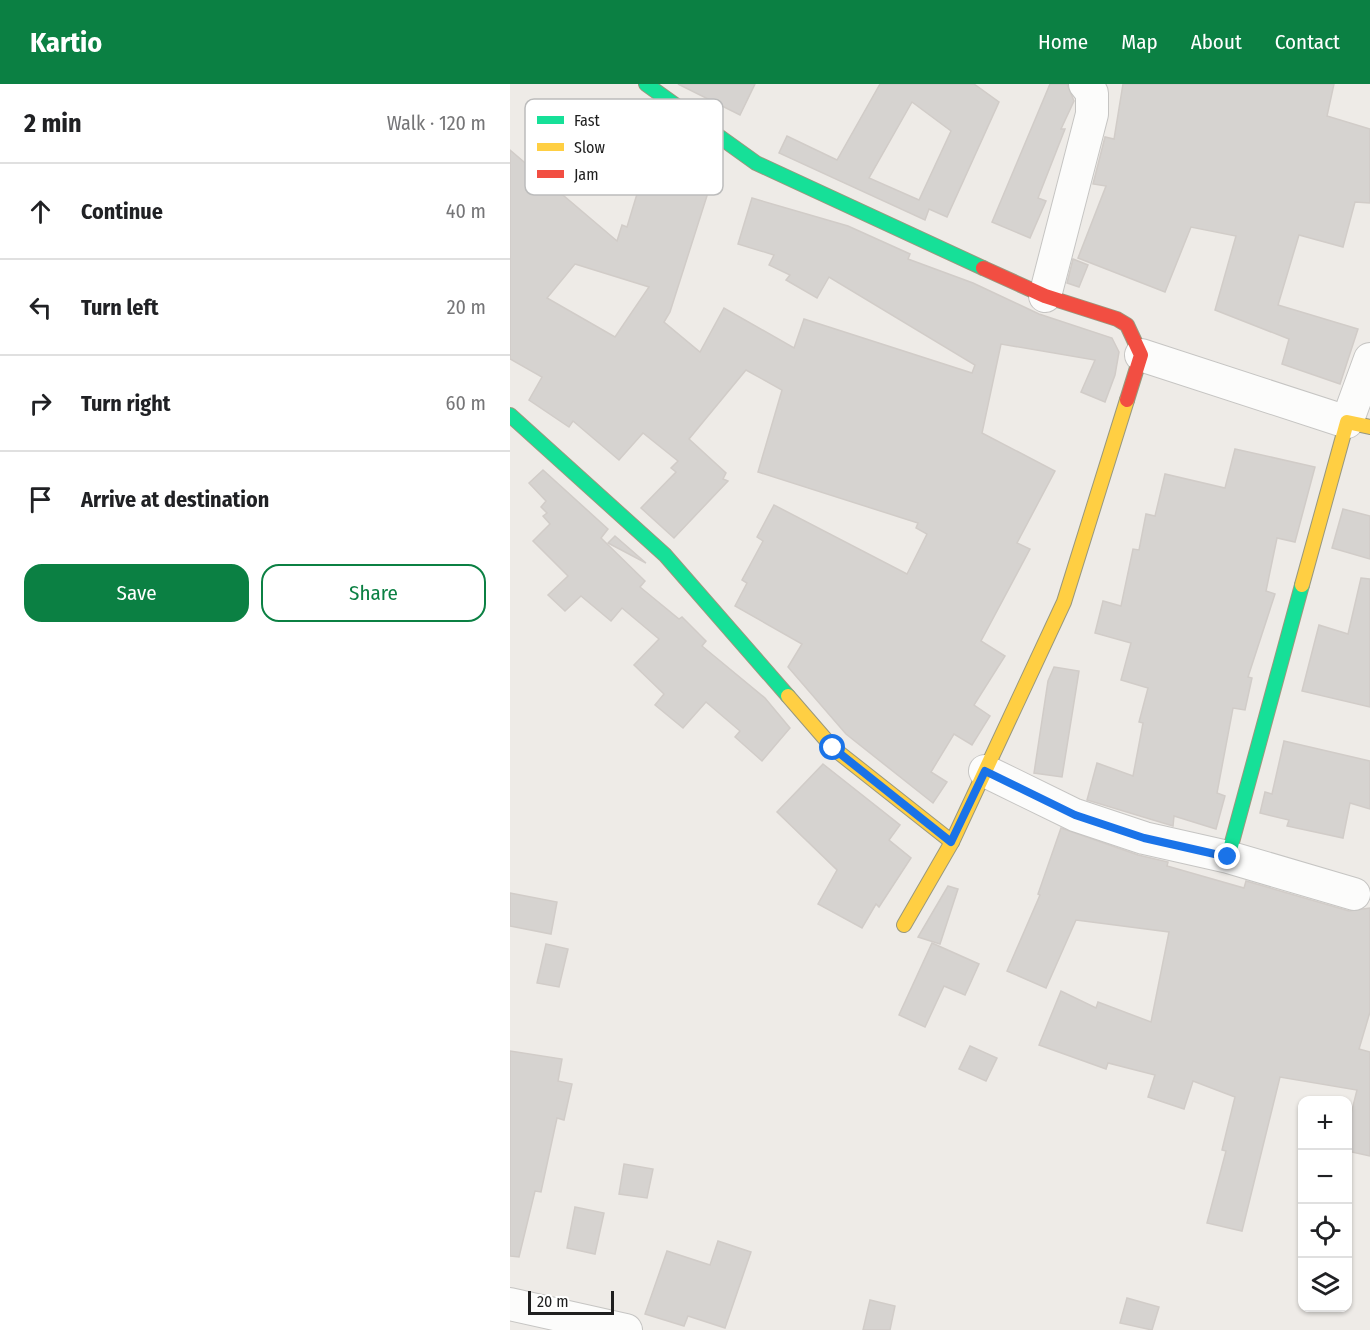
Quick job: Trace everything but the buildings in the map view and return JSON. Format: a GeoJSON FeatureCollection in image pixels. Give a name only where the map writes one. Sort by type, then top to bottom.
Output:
{"type":"FeatureCollection","features":[{"type":"Feature","properties":{"kind":"street"},"geometry":{"type":"LineString","coordinates":[[646,84],[667,99]]}},
{"type":"Feature","properties":{"kind":"street"},"geometry":{"type":"LineString","coordinates":[[1045,296],[1092,114],[1092,93],[1085,84]]}},
{"type":"Feature","properties":{"kind":"street"},"geometry":{"type":"LineString","coordinates":[[723,139],[756,163],[1045,296],[1117,319],[1127,325],[1141,355],[1064,602],[951,842],[904,925]]}},
{"type":"Feature","properties":{"kind":"street"},"geometry":{"type":"LineString","coordinates":[[1141,355],[1358,425]]}},
{"type":"Feature","properties":{"kind":"street"},"geometry":{"type":"LineString","coordinates":[[1228,857],[1358,425],[1370,359]]}},
{"type":"Feature","properties":{"kind":"street"},"geometry":{"type":"LineString","coordinates":[[510,415],[665,555],[833,748],[951,842]]}},
{"type":"Feature","properties":{"kind":"street"},"geometry":{"type":"LineString","coordinates":[[985,771],[1075,815],[1144,838],[1228,857],[1354,894]]}},
{"type":"Feature","properties":{"kind":"street"},"geometry":{"type":"LineString","coordinates":[[510,1304],[626,1330]]}},
{"type":"Feature","properties":{"kind":"traffic: fast"},"geometry":{"type":"LineString","coordinates":[[646,84],[667,99]]}},
{"type":"Feature","properties":{"kind":"traffic: fast"},"geometry":{"type":"LineString","coordinates":[[723,139],[756,163],[983,268]]}},
{"type":"Feature","properties":{"kind":"traffic: fast"},"geometry":{"type":"LineString","coordinates":[[510,415],[665,555],[788,696]]}},
{"type":"Feature","properties":{"kind":"traffic: fast"},"geometry":{"type":"LineString","coordinates":[[1228,857],[1302,585]]}},
{"type":"Feature","properties":{"kind":"traffic: slow"},"geometry":{"type":"LineString","coordinates":[[904,925],[952,842],[1064,602],[1127,400]]}},
{"type":"Feature","properties":{"kind":"traffic: slow"},"geometry":{"type":"LineString","coordinates":[[1302,585],[1347,422],[1370,427]]}},
{"type":"Feature","properties":{"kind":"traffic: slow"},"geometry":{"type":"LineString","coordinates":[[788,696],[833,748],[952,842]]}},
{"type":"Feature","properties":{"kind":"traffic: jam"},"geometry":{"type":"LineString","coordinates":[[983,268],[1045,296],[1117,319],[1127,325],[1141,355],[1127,400]]}},
{"type":"Feature","properties":{"kind":"route"},"geometry":{"type":"LineString","coordinates":[[833,748],[951,842],[985,771],[1075,815],[1144,838],[1228,857]]}}]}
